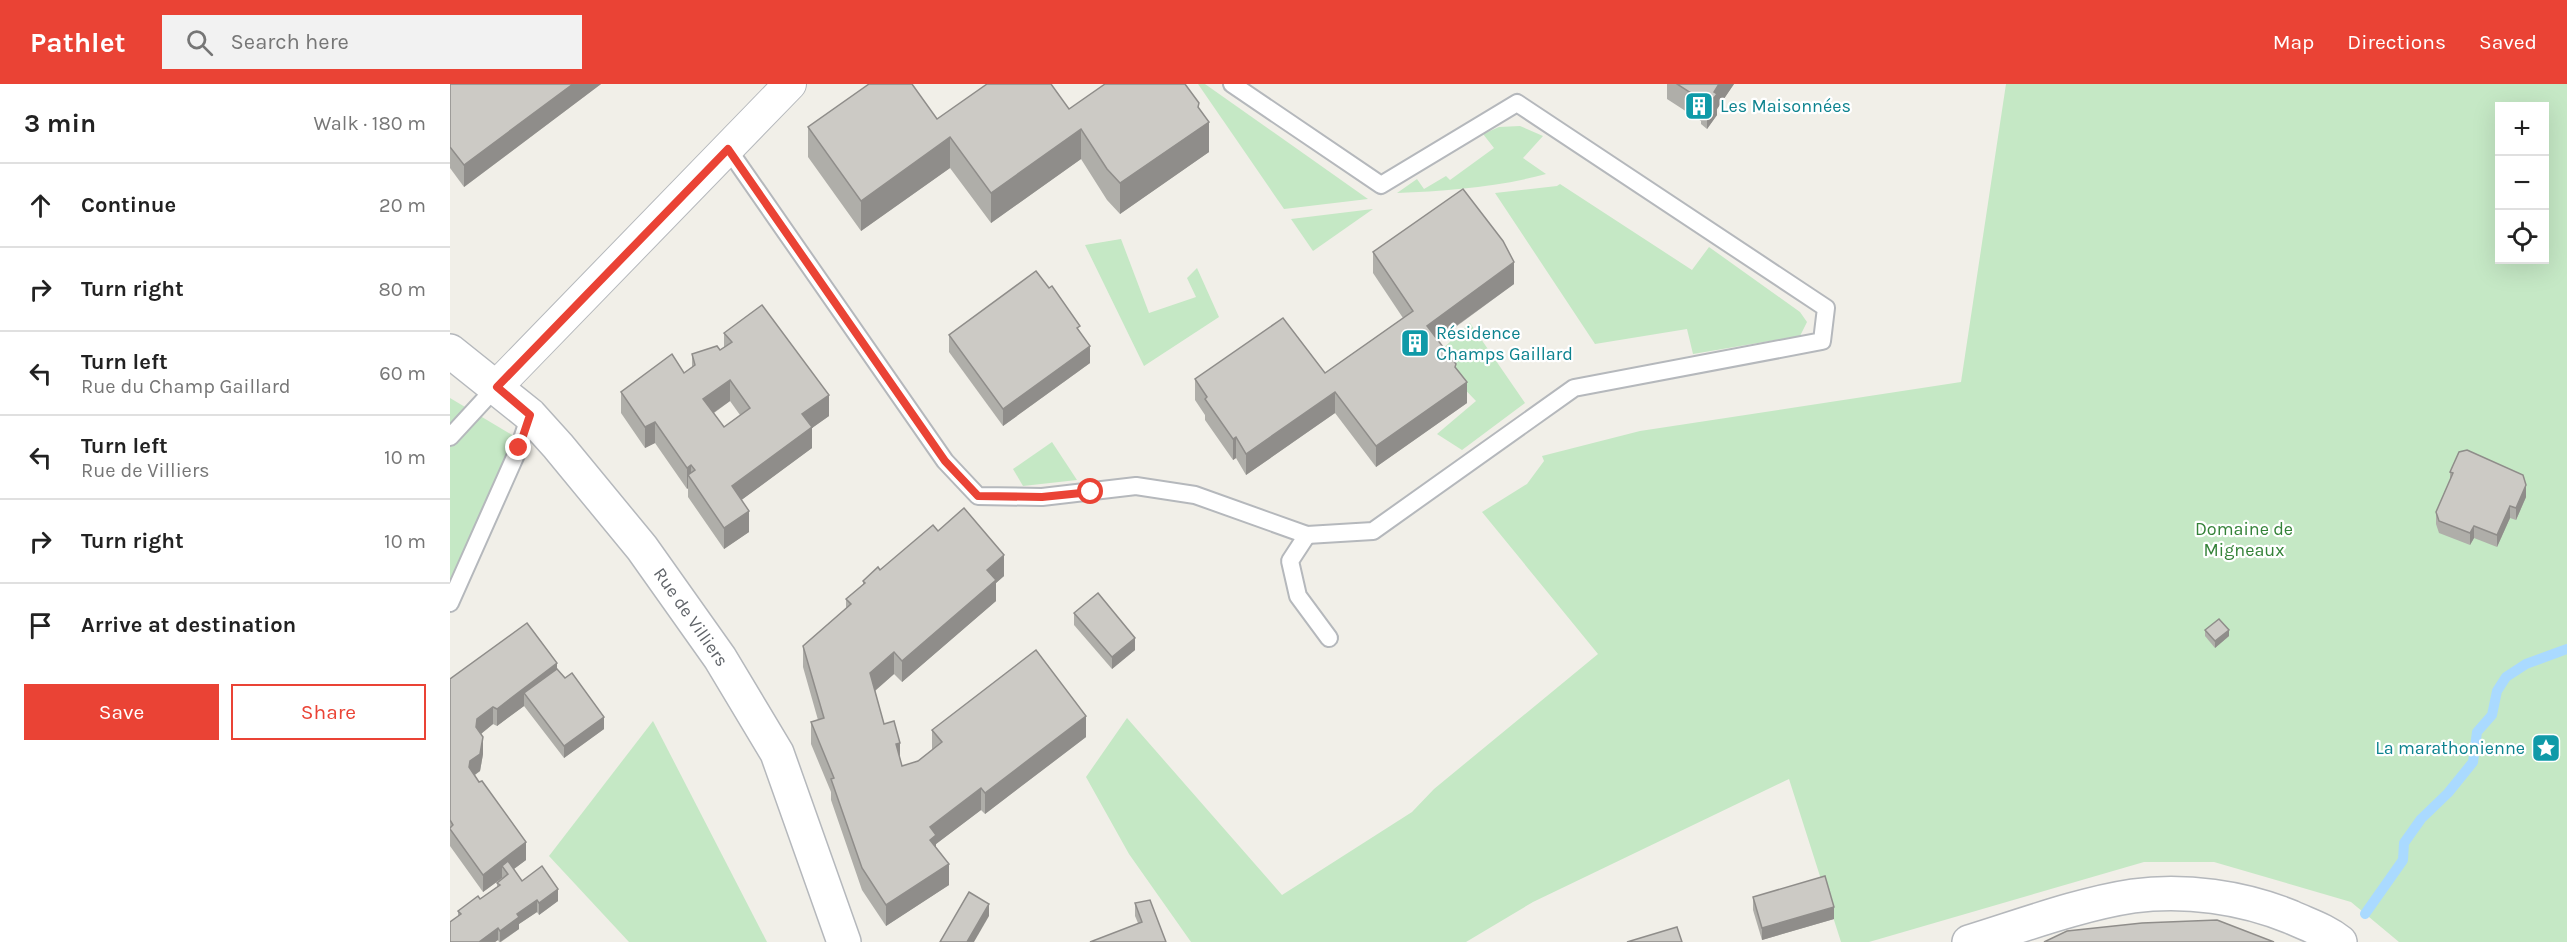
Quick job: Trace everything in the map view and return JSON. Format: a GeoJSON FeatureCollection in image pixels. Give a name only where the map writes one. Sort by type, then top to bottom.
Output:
{"type":"FeatureCollection","features":[{"type":"Feature","properties":{"kind":"street"},"geometry":{"type":"LineString","coordinates":[[497,387],[728,149],[776,89]]}},
{"type":"Feature","properties":{"kind":"street","name":"Rue de Villiers"},"geometry":{"type":"LineString","coordinates":[[450,351],[530,415],[642,548],[720,658],[777,753],[844,942]]}},
{"type":"Feature","properties":{"kind":"street"},"geometry":{"type":"LineString","coordinates":[[1969,942],[2133,896],[2193,893],[2268,908],[2330,934],[2340,942]]}},
{"type":"Feature","properties":{"kind":"lane"},"geometry":{"type":"LineString","coordinates":[[728,149],[945,461],[978,496],[1042,497],[1136,486],[1195,495],[1307,535],[1373,531],[1574,388],[1822,341],[1826,308],[1516,103],[1381,185],[1232,84]]}},
{"type":"Feature","properties":{"kind":"lane"},"geometry":{"type":"LineString","coordinates":[[450,437],[497,387]]}},
{"type":"Feature","properties":{"kind":"lane"},"geometry":{"type":"LineString","coordinates":[[450,603],[519,448],[530,415]]}},
{"type":"Feature","properties":{"kind":"lane"},"geometry":{"type":"LineString","coordinates":[[1307,535],[1290,561],[1298,596],[1329,639]]}},
{"type":"Feature","properties":{"kind":"green space"},"geometry":{"type":"Polygon","coordinates":[[[1198,84],[1205,84],[1368,199],[1284,209],[1198,84]]]}},
{"type":"Feature","properties":{"kind":"green space","name":"Domaine de Migneaux"},"geometry":{"type":"Polygon","coordinates":[[[2006,84],[2567,84],[2567,942],[2399,942],[2351,902],[2214,862],[2144,862],[1869,942],[1841,942],[1789,779],[1533,902],[1466,942],[1191,942],[1129,854],[1086,777],[1127,718],[1282,895],[1412,812],[1434,789],[1598,654],[1482,512],[1527,484],[1544,461],[1542,456],[1640,431],[1961,382],[2006,84]]]}},
{"type":"Feature","properties":{"kind":"green space"},"geometry":{"type":"Polygon","coordinates":[[[1520,126],[1543,136],[1523,158],[1546,174],[1472,188],[1397,193],[1417,179],[1424,189],[1446,176],[1450,180],[1494,148],[1483,134],[1499,127],[1520,126]]]}},
{"type":"Feature","properties":{"kind":"green space"},"geometry":{"type":"Polygon","coordinates":[[[1560,184],[1692,270],[1709,247],[1800,312],[1807,322],[1800,336],[1693,354],[1687,329],[1595,344],[1495,193],[1560,184]]]}},
{"type":"Feature","properties":{"kind":"green space"},"geometry":{"type":"Polygon","coordinates":[[[1373,209],[1313,251],[1291,219],[1373,209]]]}},
{"type":"Feature","properties":{"kind":"green space"},"geometry":{"type":"Polygon","coordinates":[[[1121,239],[1149,313],[1196,297],[1187,278],[1197,268],[1219,317],[1144,366],[1085,245],[1121,239]]]}},
{"type":"Feature","properties":{"kind":"green space"},"geometry":{"type":"Polygon","coordinates":[[[1470,323],[1525,403],[1462,450],[1437,434],[1476,401],[1434,357],[1470,323]]]}},
{"type":"Feature","properties":{"kind":"green space"},"geometry":{"type":"Polygon","coordinates":[[[450,398],[519,439],[450,611],[450,398]]]}},
{"type":"Feature","properties":{"kind":"green space"},"geometry":{"type":"Polygon","coordinates":[[[1052,442],[1077,480],[1023,486],[1013,469],[1052,442]]]}},
{"type":"Feature","properties":{"kind":"green space"},"geometry":{"type":"Polygon","coordinates":[[[653,721],[767,942],[629,942],[549,856],[653,721]]]}},
{"type":"Feature","properties":{"kind":"building"},"geometry":{"type":"Polygon","coordinates":[[[450,84],[573,84],[464,165],[450,147],[450,84]]]}},
{"type":"Feature","properties":{"kind":"building"},"geometry":{"type":"Polygon","coordinates":[[[869,84],[912,84],[937,119],[987,84],[1051,84],[1069,109],[1105,84],[1185,84],[1209,122],[1120,183],[1107,169],[1081,129],[991,193],[950,137],[861,201],[808,127],[869,84]]]}},
{"type":"Feature","properties":{"kind":"building"},"geometry":{"type":"Polygon","coordinates":[[[1677,84],[1719,84],[1714,92],[1717,94],[1707,107],[1701,103],[1702,100],[1677,84]]]}},
{"type":"Feature","properties":{"kind":"building","name":"Résidence Champs Gaillard"},"geometry":{"type":"Polygon","coordinates":[[[1463,189],[1503,241],[1514,262],[1427,326],[1467,382],[1376,446],[1335,392],[1246,454],[1236,437],[1233,439],[1205,399],[1207,397],[1195,379],[1283,318],[1325,373],[1413,311],[1373,252],[1463,189]]]}},
{"type":"Feature","properties":{"kind":"building"},"geometry":{"type":"Polygon","coordinates":[[[1036,271],[1049,288],[1052,286],[1080,326],[1077,328],[1090,346],[1003,409],[949,335],[1036,271]]]}},
{"type":"Feature","properties":{"kind":"building"},"geometry":{"type":"Polygon","coordinates":[[[762,305],[829,395],[802,414],[812,427],[732,486],[749,511],[724,528],[688,475],[695,470],[691,465],[687,468],[655,422],[645,427],[621,392],[672,354],[684,373],[695,365],[692,354],[717,346],[720,350],[732,342],[724,333],[762,305]],[[730,380],[703,399],[724,427],[750,408],[730,380]]]}},
{"type":"Feature","properties":{"kind":"building"},"geometry":{"type":"Polygon","coordinates":[[[2467,450],[2523,475],[2526,485],[2516,508],[2510,506],[2497,535],[2474,526],[2470,533],[2439,521],[2436,512],[2453,473],[2450,472],[2459,452],[2467,450]]]}},
{"type":"Feature","properties":{"kind":"building"},"geometry":{"type":"Polygon","coordinates":[[[964,508],[1004,555],[987,570],[996,580],[902,661],[894,652],[870,673],[884,724],[894,721],[900,743],[896,744],[902,766],[918,761],[942,742],[932,730],[1036,650],[1086,716],[985,793],[981,788],[930,827],[936,835],[930,840],[949,864],[886,905],[862,868],[831,779],[834,778],[811,722],[824,718],[803,646],[851,604],[846,599],[865,583],[863,581],[878,567],[880,570],[933,525],[938,531],[964,508]]]}},
{"type":"Feature","properties":{"kind":"building"},"geometry":{"type":"Polygon","coordinates":[[[1098,593],[1135,638],[1112,657],[1074,613],[1098,593]]]}},
{"type":"Feature","properties":{"kind":"building"},"geometry":{"type":"Polygon","coordinates":[[[2219,619],[2229,630],[2215,641],[2205,630],[2219,619]]]}},
{"type":"Feature","properties":{"kind":"building"},"geometry":{"type":"Polygon","coordinates":[[[527,623],[557,663],[497,709],[493,707],[477,719],[476,727],[483,737],[480,754],[470,761],[469,767],[479,782],[482,781],[526,842],[483,875],[450,829],[453,825],[450,820],[450,679],[527,623]]]}},
{"type":"Feature","properties":{"kind":"building"},"geometry":{"type":"Polygon","coordinates":[[[557,669],[565,678],[572,673],[604,717],[564,746],[524,693],[557,669]]]}},
{"type":"Feature","properties":{"kind":"building"},"geometry":{"type":"Polygon","coordinates":[[[508,861],[522,881],[542,866],[558,889],[539,903],[537,900],[517,914],[519,917],[500,931],[498,928],[479,942],[450,942],[450,922],[461,914],[458,911],[478,896],[480,899],[500,885],[497,883],[508,874],[502,866],[508,861]]]}},
{"type":"Feature","properties":{"kind":"building"},"geometry":{"type":"Polygon","coordinates":[[[1825,876],[1834,907],[1762,928],[1753,897],[1825,876]]]}},
{"type":"Feature","properties":{"kind":"building"},"geometry":{"type":"Polygon","coordinates":[[[969,892],[989,904],[967,942],[940,942],[969,892]]]}},
{"type":"Feature","properties":{"kind":"building"},"geometry":{"type":"Polygon","coordinates":[[[1150,900],[1166,942],[1090,942],[1142,922],[1135,903],[1150,900]]]}},
{"type":"Feature","properties":{"kind":"building"},"geometry":{"type":"Polygon","coordinates":[[[2217,920],[2274,942],[2044,942],[2067,931],[2142,923],[2217,920]]]}},
{"type":"Feature","properties":{"kind":"building"},"geometry":{"type":"Polygon","coordinates":[[[1677,927],[1682,942],[1627,942],[1677,927]]]}},
{"type":"Feature","properties":{"kind":"waterway"},"geometry":{"type":"LineString","coordinates":[[2365,914],[2403,860],[2404,843],[2421,819],[2448,793],[2473,762],[2477,732],[2492,715],[2497,691],[2506,677],[2526,664],[2567,649]]}},
{"type":"Feature","properties":{"kind":"place","name":"Les Maisonnées"},"geometry":{"type":"Point","coordinates":[1699,106]}},
{"type":"Feature","properties":{"kind":"place","name":"Résidence Champs Gaillard"},"geometry":{"type":"Point","coordinates":[1415,343]}},
{"type":"Feature","properties":{"kind":"place","name":"La marathonienne"},"geometry":{"type":"Point","coordinates":[2546,748]}},
{"type":"Feature","properties":{"kind":"route"},"geometry":{"type":"LineString","coordinates":[[519,448],[530,415],[497,387],[728,149],[945,461],[978,496],[1042,497],[1091,492]]}}]}
